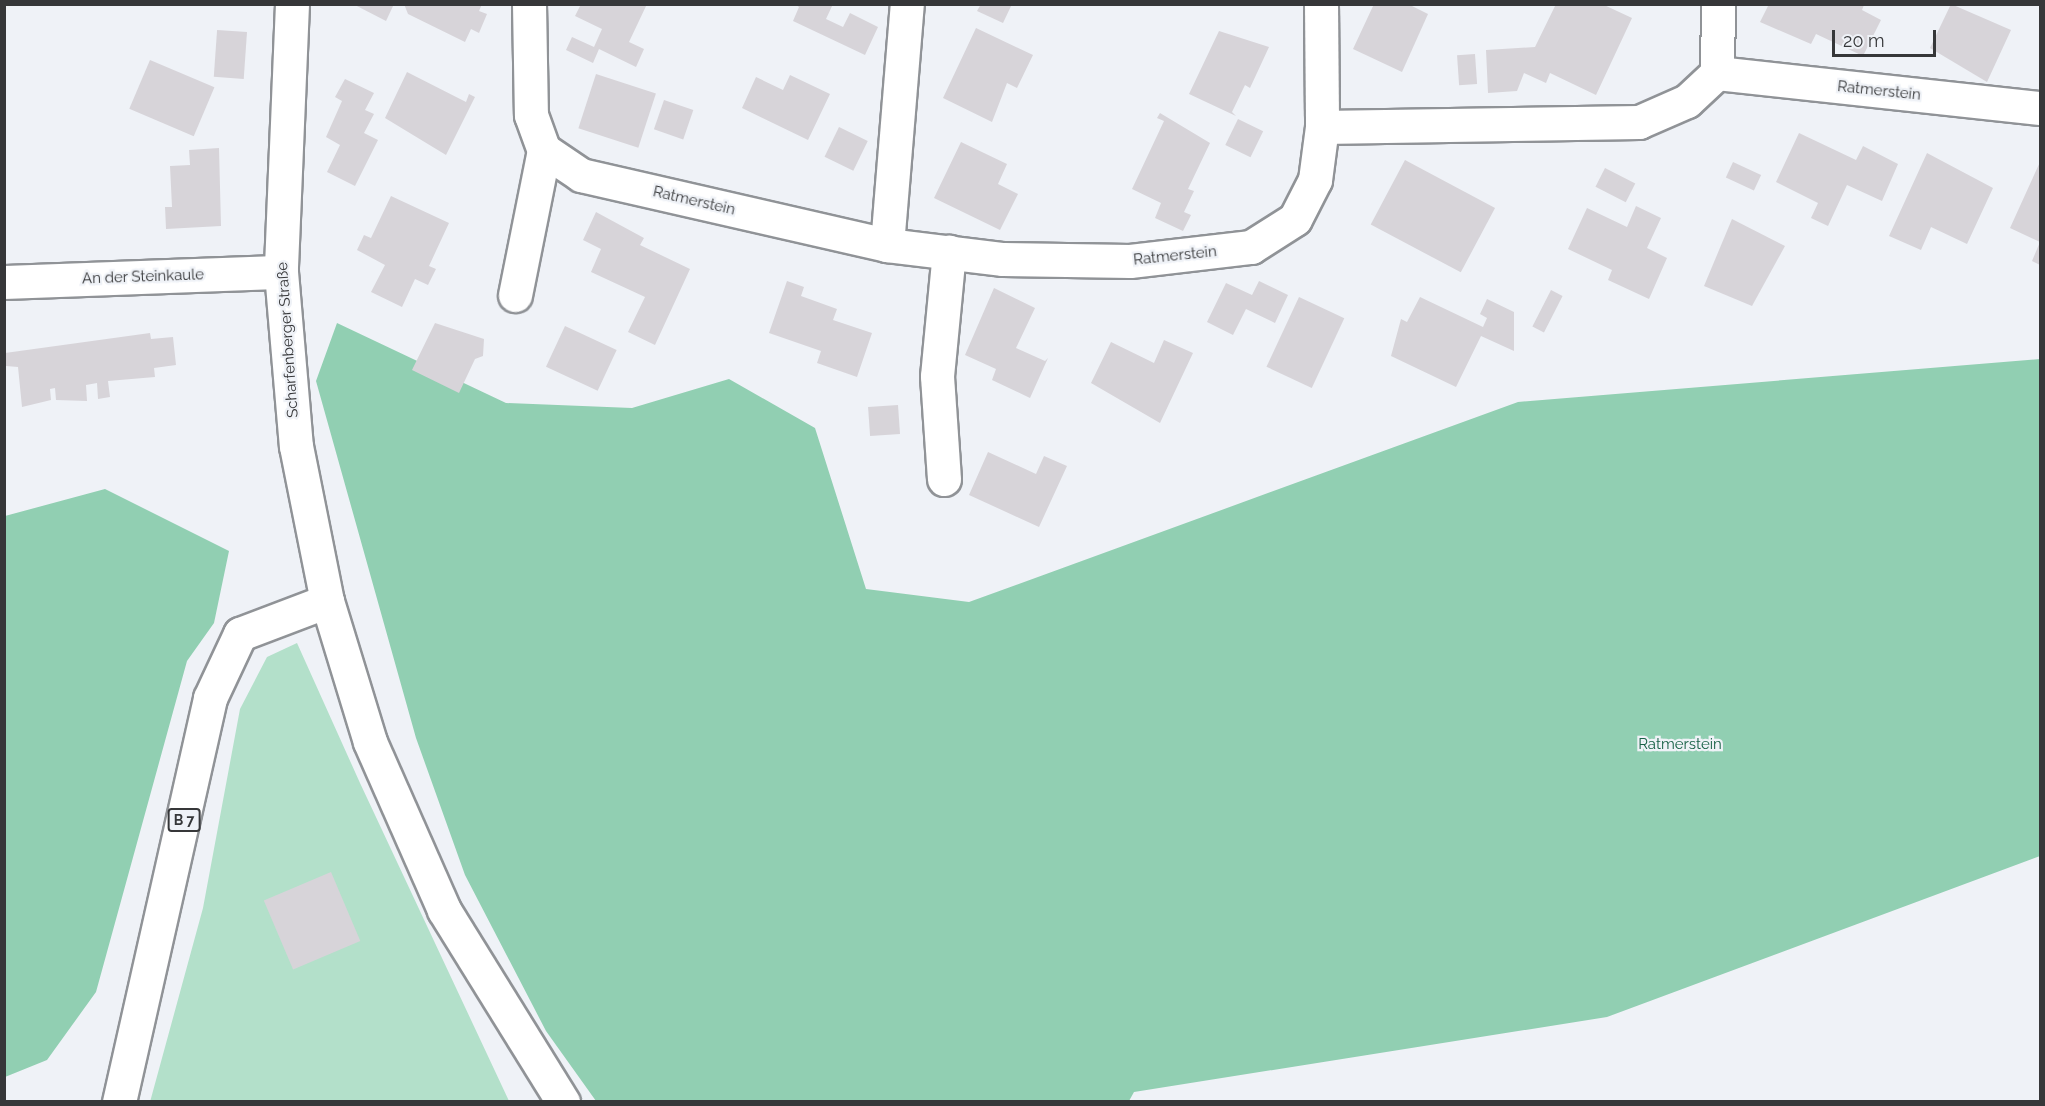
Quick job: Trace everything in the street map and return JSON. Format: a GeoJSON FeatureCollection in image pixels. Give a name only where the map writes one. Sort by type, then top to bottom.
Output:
{"type":"FeatureCollection","features":[{"type":"Feature","properties":{"kind":"street","name":"Scharfenberger Straße"},"geometry":{"type":"LineString","coordinates":[[292,4],[281,272],[296,446],[327,601],[370,742],[444,910],[563,1101]]}},
{"type":"Feature","properties":{"kind":"street"},"geometry":{"type":"LineString","coordinates":[[515,294],[544,150],[531,115],[529,4]]}},
{"type":"Feature","properties":{"kind":"street"},"geometry":{"type":"LineString","coordinates":[[886,245],[907,4]]}},
{"type":"Feature","properties":{"kind":"street","name":"Ratmerstein"},"geometry":{"type":"LineString","coordinates":[[544,150],[581,175],[886,245],[949,252],[1130,261],[1251,247],[1294,219],[1315,180],[1322,127],[1321,4]]}},
{"type":"Feature","properties":{"kind":"street"},"geometry":{"type":"LineString","coordinates":[[1322,127],[1639,122],[1687,101],[1717,73],[1718,4]]}},
{"type":"Feature","properties":{"kind":"street","name":"Ratmerstein"},"geometry":{"type":"LineString","coordinates":[[1717,73],[2040,108]]}},
{"type":"Feature","properties":{"kind":"street"},"geometry":{"type":"LineString","coordinates":[[944,479],[936,376],[949,252]]}},
{"type":"Feature","properties":{"kind":"street","name":"An der Steinkaule"},"geometry":{"type":"LineString","coordinates":[[4,282],[281,272]]}},
{"type":"Feature","properties":{"kind":"street","name":"B 7"},"geometry":{"type":"LineString","coordinates":[[118,1101],[210,698],[240,634],[327,601]]}},
{"type":"Feature","properties":{"kind":"green space","name":"Ratmerstein"},"geometry":{"type":"Polygon","coordinates":[[[337,323],[506,403],[632,408],[729,379],[815,428],[866,589],[969,602],[1518,402],[2040,359],[2040,856],[1607,1017],[1134,1092],[1129,1101],[596,1101],[546,1031],[465,875],[416,738],[316,381],[337,323]]]}},
{"type":"Feature","properties":{"kind":"green space"},"geometry":{"type":"Polygon","coordinates":[[[105,489],[229,551],[214,623],[187,661],[96,992],[47,1060],[5,1077],[5,516],[105,489]]]}},
{"type":"Feature","properties":{"kind":"green space"},"geometry":{"type":"Polygon","coordinates":[[[297,643],[509,1101],[150,1102],[203,908],[240,709],[267,657],[297,643]]]}},
{"type":"Feature","properties":{"kind":"building"},"geometry":{"type":"Polygon","coordinates":[[[353,4],[394,4],[386,21],[353,4]]]}},
{"type":"Feature","properties":{"kind":"building"},"geometry":{"type":"Polygon","coordinates":[[[404,4],[482,4],[479,11],[487,14],[479,33],[471,29],[465,42],[408,14],[404,4]]]}},
{"type":"Feature","properties":{"kind":"building"},"geometry":{"type":"Polygon","coordinates":[[[581,4],[647,4],[629,42],[644,49],[636,67],[599,49],[593,63],[566,50],[572,37],[594,47],[602,29],[575,16],[581,4]]]}},
{"type":"Feature","properties":{"kind":"building"},"geometry":{"type":"Polygon","coordinates":[[[795,4],[833,4],[826,19],[843,27],[850,13],[878,27],[865,55],[793,21],[799,7],[795,4]]]}},
{"type":"Feature","properties":{"kind":"building"},"geometry":{"type":"Polygon","coordinates":[[[981,4],[1012,4],[1003,23],[977,11],[981,4]]]}},
{"type":"Feature","properties":{"kind":"building"},"geometry":{"type":"Polygon","coordinates":[[[1374,4],[1408,4],[1428,14],[1402,72],[1353,49],[1374,4]]]}},
{"type":"Feature","properties":{"kind":"building"},"geometry":{"type":"Polygon","coordinates":[[[1556,4],[1602,4],[1632,18],[1596,95],[1550,73],[1546,83],[1524,73],[1517,91],[1488,93],[1486,50],[1535,47],[1556,4]]]}},
{"type":"Feature","properties":{"kind":"building"},"geometry":{"type":"Polygon","coordinates":[[[1769,4],[1864,5],[1862,10],[1881,20],[1863,56],[1816,34],[1811,44],[1760,22],[1769,4]]]}},
{"type":"Feature","properties":{"kind":"building"},"geometry":{"type":"Polygon","coordinates":[[[1951,4],[2011,30],[1987,82],[1930,48],[1951,4]]]}},
{"type":"Feature","properties":{"kind":"building"},"geometry":{"type":"Polygon","coordinates":[[[976,28],[1033,55],[1017,88],[1007,83],[992,122],[943,98],[976,28]]]}},
{"type":"Feature","properties":{"kind":"building"},"geometry":{"type":"Polygon","coordinates":[[[217,30],[247,32],[244,79],[214,77],[217,30]]]}},
{"type":"Feature","properties":{"kind":"building"},"geometry":{"type":"Polygon","coordinates":[[[1219,31],[1269,47],[1250,88],[1245,85],[1232,112],[1236,116],[1189,94],[1219,31]]]}},
{"type":"Feature","properties":{"kind":"building"},"geometry":{"type":"Polygon","coordinates":[[[1475,54],[1477,84],[1459,85],[1457,55],[1475,54]]]}},
{"type":"Feature","properties":{"kind":"building"},"geometry":{"type":"Polygon","coordinates":[[[150,60],[214,87],[194,136],[129,109],[150,60]]]}},
{"type":"Feature","properties":{"kind":"building"},"geometry":{"type":"Polygon","coordinates":[[[407,72],[466,102],[469,94],[475,97],[446,155],[385,118],[407,72]]]}},
{"type":"Feature","properties":{"kind":"building"},"geometry":{"type":"Polygon","coordinates":[[[596,74],[656,93],[638,148],[578,128],[596,74]]]}},
{"type":"Feature","properties":{"kind":"building"},"geometry":{"type":"Polygon","coordinates":[[[790,75],[830,94],[808,140],[742,108],[756,77],[783,90],[790,75]]]}},
{"type":"Feature","properties":{"kind":"building"},"geometry":{"type":"Polygon","coordinates":[[[345,79],[374,93],[365,110],[374,114],[364,133],[378,140],[355,186],[327,172],[340,145],[326,137],[342,101],[335,97],[345,79]]]}},
{"type":"Feature","properties":{"kind":"building"},"geometry":{"type":"Polygon","coordinates":[[[664,100],[693,110],[683,139],[654,129],[664,100]]]}},
{"type":"Feature","properties":{"kind":"building"},"geometry":{"type":"Polygon","coordinates":[[[1160,113],[1210,143],[1188,189],[1194,191],[1184,212],[1191,215],[1183,231],[1155,218],[1161,203],[1132,189],[1164,121],[1157,118],[1160,113]]]}},
{"type":"Feature","properties":{"kind":"building"},"geometry":{"type":"Polygon","coordinates":[[[1238,119],[1263,131],[1250,157],[1225,145],[1238,119]]]}},
{"type":"Feature","properties":{"kind":"building"},"geometry":{"type":"Polygon","coordinates":[[[839,127],[868,141],[853,171],[825,157],[839,127]]]}},
{"type":"Feature","properties":{"kind":"building"},"geometry":{"type":"Polygon","coordinates":[[[1799,133],[1856,160],[1863,146],[1898,164],[1882,201],[1847,185],[1828,226],[1811,218],[1818,203],[1776,182],[1799,133]]]}},
{"type":"Feature","properties":{"kind":"building"},"geometry":{"type":"Polygon","coordinates":[[[961,142],[1007,164],[998,184],[1018,194],[1000,230],[934,198],[961,142]]]}},
{"type":"Feature","properties":{"kind":"building"},"geometry":{"type":"Polygon","coordinates":[[[219,148],[221,226],[166,229],[165,207],[172,207],[170,166],[190,165],[189,150],[219,148]]]}},
{"type":"Feature","properties":{"kind":"building"},"geometry":{"type":"Polygon","coordinates":[[[1927,153],[1993,188],[1967,244],[1931,227],[1921,250],[1889,236],[1927,153]]]}},
{"type":"Feature","properties":{"kind":"building"},"geometry":{"type":"Polygon","coordinates":[[[1405,160],[1495,208],[1461,272],[1371,224],[1405,160]]]}},
{"type":"Feature","properties":{"kind":"building"},"geometry":{"type":"Polygon","coordinates":[[[1733,162],[1761,175],[1754,191],[1726,177],[1733,162]]]}},
{"type":"Feature","properties":{"kind":"building"},"geometry":{"type":"Polygon","coordinates":[[[2040,162],[2040,242],[2010,228],[2040,162]]]}},
{"type":"Feature","properties":{"kind":"building"},"geometry":{"type":"Polygon","coordinates":[[[1605,168],[1635,183],[1626,202],[1595,187],[1605,168]]]}},
{"type":"Feature","properties":{"kind":"building"},"geometry":{"type":"Polygon","coordinates":[[[391,196],[449,223],[429,266],[436,269],[428,285],[415,279],[402,307],[371,292],[385,265],[357,250],[364,235],[371,238],[391,196]]]}},
{"type":"Feature","properties":{"kind":"building"},"geometry":{"type":"Polygon","coordinates":[[[1636,206],[1661,218],[1647,248],[1667,258],[1649,299],[1608,280],[1612,270],[1568,249],[1587,208],[1627,227],[1636,206]]]}},
{"type":"Feature","properties":{"kind":"building"},"geometry":{"type":"Polygon","coordinates":[[[596,212],[644,238],[640,245],[690,269],[655,345],[628,332],[645,297],[591,272],[601,249],[583,240],[596,212]]]}},
{"type":"Feature","properties":{"kind":"building"},"geometry":{"type":"Polygon","coordinates":[[[1732,219],[1785,246],[1752,306],[1704,286],[1732,219]]]}},
{"type":"Feature","properties":{"kind":"building"},"geometry":{"type":"Polygon","coordinates":[[[2040,242],[2040,265],[2032,261],[2040,242]]]}},
{"type":"Feature","properties":{"kind":"building"},"geometry":{"type":"Polygon","coordinates":[[[787,281],[804,287],[801,296],[837,309],[833,320],[872,333],[857,377],[817,363],[821,351],[769,333],[787,281]]]}},
{"type":"Feature","properties":{"kind":"building"},"geometry":{"type":"Polygon","coordinates":[[[1259,281],[1288,295],[1275,323],[1246,309],[1233,335],[1207,322],[1226,283],[1252,295],[1259,281]]]}},
{"type":"Feature","properties":{"kind":"building"},"geometry":{"type":"Polygon","coordinates":[[[994,288],[1035,308],[1016,348],[1045,361],[1048,358],[1030,398],[992,380],[996,369],[965,355],[994,288]]]}},
{"type":"Feature","properties":{"kind":"building"},"geometry":{"type":"Polygon","coordinates":[[[1551,290],[1563,296],[1544,332],[1532,327],[1551,290]]]}},
{"type":"Feature","properties":{"kind":"building"},"geometry":{"type":"Polygon","coordinates":[[[1299,297],[1344,318],[1312,388],[1266,367],[1299,297]]]}},
{"type":"Feature","properties":{"kind":"building"},"geometry":{"type":"Polygon","coordinates":[[[1420,297],[1483,327],[1487,318],[1480,314],[1487,299],[1514,312],[1514,351],[1481,336],[1456,387],[1391,356],[1401,319],[1407,322],[1420,297]]]}},
{"type":"Feature","properties":{"kind":"building"},"geometry":{"type":"Polygon","coordinates":[[[435,323],[484,339],[483,356],[475,359],[459,393],[412,370],[435,323]]]}},
{"type":"Feature","properties":{"kind":"building"},"geometry":{"type":"Polygon","coordinates":[[[565,326],[617,350],[598,391],[546,367],[565,326]]]}},
{"type":"Feature","properties":{"kind":"building"},"geometry":{"type":"Polygon","coordinates":[[[150,333],[151,339],[173,337],[176,365],[154,368],[155,377],[108,381],[110,397],[98,399],[97,383],[86,385],[87,401],[56,400],[55,388],[50,389],[51,400],[22,407],[18,367],[6,366],[5,353],[150,333]]]}},
{"type":"Feature","properties":{"kind":"building"},"geometry":{"type":"Polygon","coordinates":[[[1164,340],[1193,353],[1160,423],[1091,383],[1111,342],[1154,363],[1164,340]]]}},
{"type":"Feature","properties":{"kind":"building"},"geometry":{"type":"Polygon","coordinates":[[[898,405],[900,434],[870,436],[868,407],[898,405]]]}},
{"type":"Feature","properties":{"kind":"building"},"geometry":{"type":"Polygon","coordinates":[[[988,452],[1036,474],[1044,456],[1067,466],[1039,527],[969,495],[988,452]]]}},
{"type":"Feature","properties":{"kind":"building"},"geometry":{"type":"Polygon","coordinates":[[[331,872],[360,941],[293,970],[264,901],[331,872]]]}}]}
